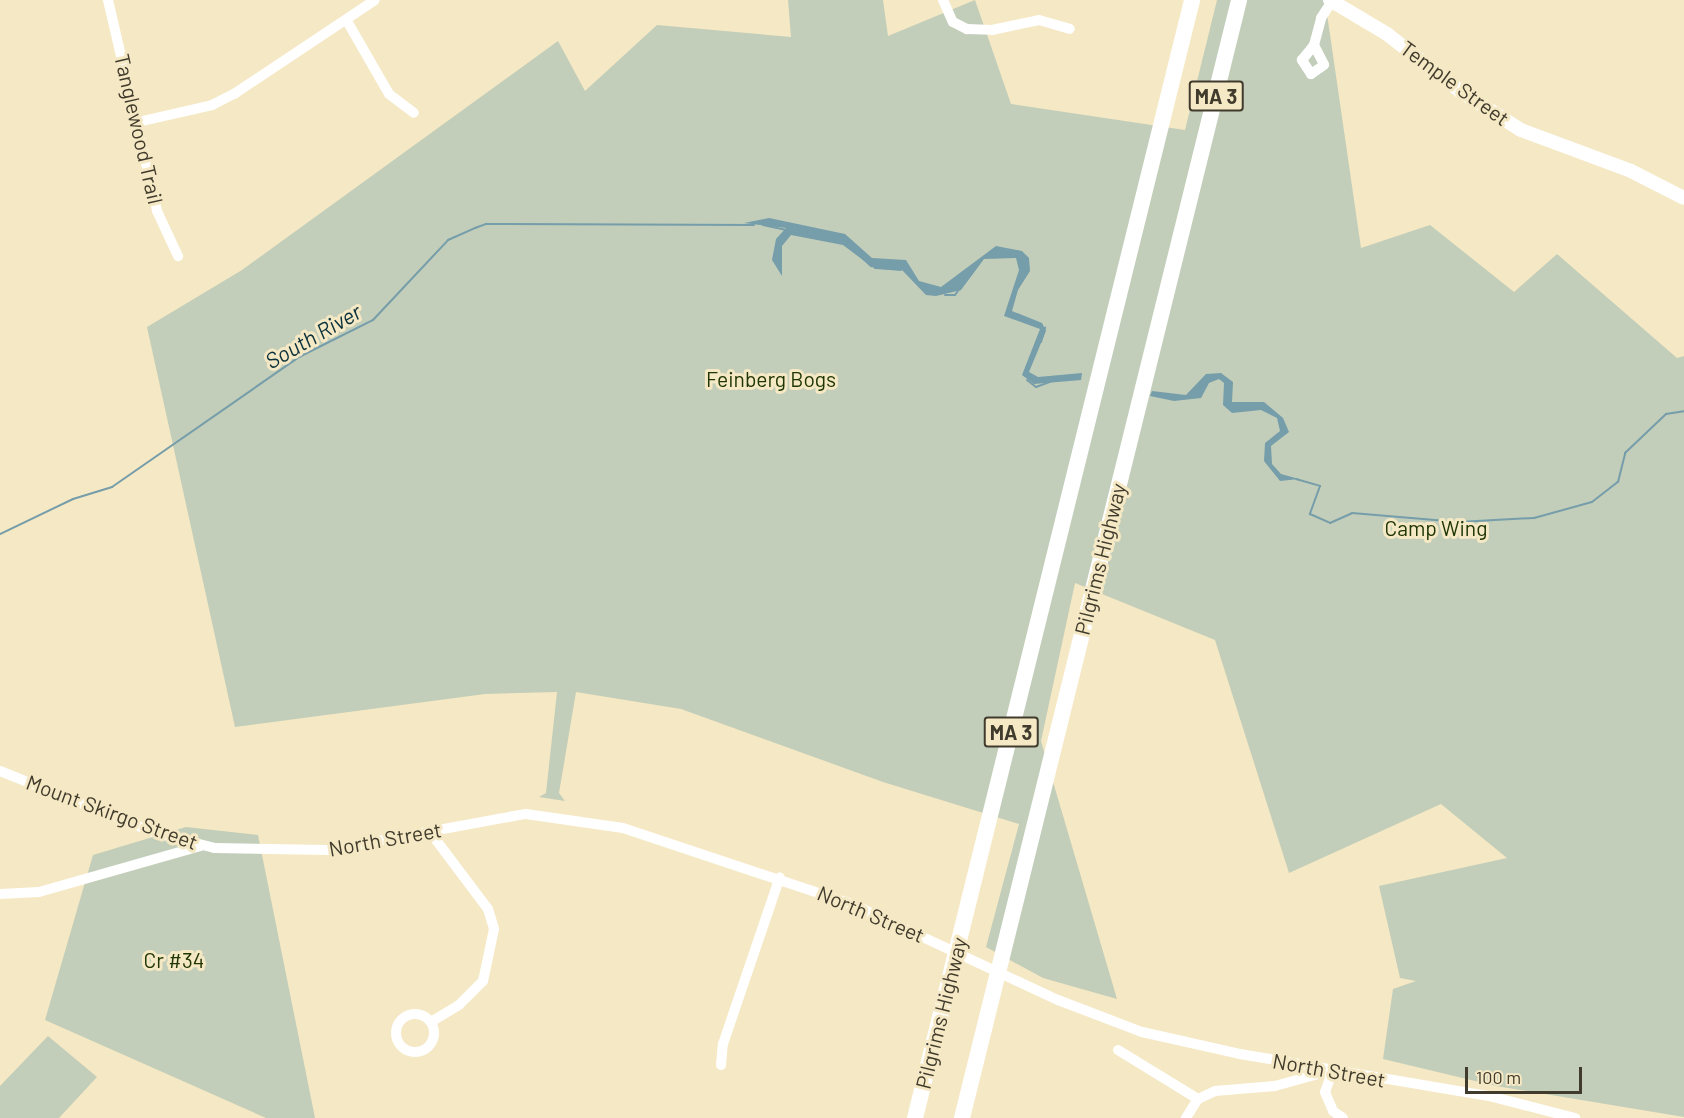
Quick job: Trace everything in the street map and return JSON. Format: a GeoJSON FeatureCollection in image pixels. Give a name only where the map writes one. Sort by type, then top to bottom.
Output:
{"type":"FeatureCollection","features":[{"type":"Feature","properties":{"kind":"highway","name":"Pilgrims Highway"},"geometry":{"type":"LineString","coordinates":[[915,1118],[1192,0]]}},
{"type":"Feature","properties":{"kind":"highway","name":"Pilgrims Highway"},"geometry":{"type":"LineString","coordinates":[[962,1118],[1239,0]]}},
{"type":"Feature","properties":{"kind":"main road","name":"Temple Street"},"geometry":{"type":"LineString","coordinates":[[1331,1],[1387,34],[1460,91],[1521,130],[1631,171],[1684,198]]}},
{"type":"Feature","properties":{"kind":"street","name":"Tanglewood Trail"},"geometry":{"type":"LineString","coordinates":[[108,0],[157,211],[178,256]]}},
{"type":"Feature","properties":{"kind":"street"},"geometry":{"type":"LineString","coordinates":[[138,122],[212,105],[347,21],[375,0]]}},
{"type":"Feature","properties":{"kind":"street"},"geometry":{"type":"LineString","coordinates":[[943,0],[953,22],[967,29],[992,30],[1039,20],[1070,28]]}},
{"type":"Feature","properties":{"kind":"street"},"geometry":{"type":"LineString","coordinates":[[1314,45],[1321,18],[1331,1]]}},
{"type":"Feature","properties":{"kind":"street"},"geometry":{"type":"LineString","coordinates":[[347,21],[389,94],[414,113]]}},
{"type":"Feature","properties":{"kind":"street","name":"Mount Skirgo Street"},"geometry":{"type":"LineString","coordinates":[[0,771],[201,846],[261,851]]}},
{"type":"Feature","properties":{"kind":"street","name":"North Street"},"geometry":{"type":"LineString","coordinates":[[261,851],[329,850],[494,818],[539,815],[638,832],[780,878],[932,940],[1013,978],[1142,1032],[1332,1070],[1493,1097],[1575,1118]]}},
{"type":"Feature","properties":{"kind":"street"},"geometry":{"type":"LineString","coordinates":[[430,832],[488,909],[494,929],[483,981],[460,1004],[431,1022]]}},
{"type":"Feature","properties":{"kind":"street"},"geometry":{"type":"LineString","coordinates":[[0,894],[39,892],[201,846]]}},
{"type":"Feature","properties":{"kind":"street"},"geometry":{"type":"LineString","coordinates":[[721,1065],[723,1044],[780,878]]}},
{"type":"Feature","properties":{"kind":"street"},"geometry":{"type":"LineString","coordinates":[[1118,1050],[1198,1100]]}},
{"type":"Feature","properties":{"kind":"street"},"geometry":{"type":"LineString","coordinates":[[1186,1118],[1198,1100],[1215,1091],[1275,1086],[1332,1070]]}},
{"type":"Feature","properties":{"kind":"street"},"geometry":{"type":"LineString","coordinates":[[1332,1070],[1324,1092],[1333,1111],[1343,1118]]}},
{"type":"Feature","properties":{"kind":"green space"},"geometry":{"type":"Polygon","coordinates":[[[788,0],[883,0],[888,36],[975,0],[1011,104],[1185,130],[1217,0],[1325,0],[1361,248],[1430,225],[1514,292],[1557,254],[1677,358],[1684,356],[1684,1117],[1496,1086],[1383,1059],[1393,989],[1416,981],[1400,978],[1379,886],[1507,858],[1441,804],[1289,873],[1215,640],[1075,583],[1041,741],[1117,999],[1043,978],[986,947],[1019,824],[883,782],[681,709],[576,692],[559,793],[565,801],[539,797],[546,793],[557,692],[485,694],[235,727],[147,327],[242,270],[558,41],[585,91],[657,25],[791,37],[788,0]]]}},
{"type":"Feature","properties":{"kind":"green space","name":"Cr #34"},"geometry":{"type":"Polygon","coordinates":[[[186,827],[258,835],[315,1118],[266,1118],[45,1020],[93,855],[186,827]]]}},
{"type":"Feature","properties":{"kind":"green space"},"geometry":{"type":"Polygon","coordinates":[[[48,1036],[97,1077],[59,1118],[0,1118],[0,1086],[48,1036]]]}},
{"type":"Feature","properties":{"kind":"water"},"geometry":{"type":"Polygon","coordinates":[[[769,218],[845,234],[872,258],[906,260],[919,281],[941,287],[996,246],[1022,251],[1029,258],[1030,271],[1018,290],[1012,311],[1042,323],[1046,331],[1029,372],[1038,377],[1082,373],[1081,380],[1034,384],[1022,375],[1040,329],[1004,316],[1019,270],[1016,258],[984,259],[961,290],[936,296],[926,295],[902,270],[875,269],[843,245],[791,235],[782,246],[782,276],[772,260],[776,239],[786,228],[744,223],[769,218]]]}},
{"type":"Feature","properties":{"kind":"water"},"geometry":{"type":"Polygon","coordinates":[[[1221,373],[1233,382],[1232,402],[1264,402],[1283,418],[1289,432],[1271,446],[1272,464],[1281,474],[1299,479],[1280,481],[1264,461],[1265,443],[1280,431],[1277,418],[1261,410],[1232,413],[1223,405],[1224,383],[1219,379],[1209,383],[1201,398],[1174,401],[1150,396],[1152,391],[1186,395],[1206,374],[1221,373]]]}},
{"type":"Feature","properties":{"kind":"waterway","name":"South River"},"geometry":{"type":"LineString","coordinates":[[0,534],[73,499],[112,487],[299,357],[373,320],[448,240],[475,228],[486,224],[754,225]]}},
{"type":"Feature","properties":{"kind":"waterway","name":"South River"},"geometry":{"type":"LineString","coordinates":[[763,225],[787,230]]}},
{"type":"Feature","properties":{"kind":"waterway","name":"South River"},"geometry":{"type":"LineString","coordinates":[[858,254],[871,266]]}},
{"type":"Feature","properties":{"kind":"waterway","name":"South River"},"geometry":{"type":"LineString","coordinates":[[969,277],[976,267]]}},
{"type":"Feature","properties":{"kind":"waterway","name":"South River"},"geometry":{"type":"LineString","coordinates":[[879,268],[901,270]]}},
{"type":"Feature","properties":{"kind":"waterway","name":"South River"},"geometry":{"type":"LineString","coordinates":[[945,295],[955,295],[960,288]]}},
{"type":"Feature","properties":{"kind":"waterway","name":"South River"},"geometry":{"type":"LineString","coordinates":[[1041,342],[1045,328]]}},
{"type":"Feature","properties":{"kind":"waterway","name":"South River"},"geometry":{"type":"LineString","coordinates":[[1027,380],[1036,387],[1050,382]]}},
{"type":"Feature","properties":{"kind":"waterway","name":"South River"},"geometry":{"type":"LineString","coordinates":[[1296,479],[1320,486],[1310,514],[1330,523],[1352,513],[1459,522],[1534,518],[1592,502],[1618,482],[1625,453],[1666,414],[1684,411]]}},
{"type":"Feature","properties":{"kind":"park label","name":"Feinberg Bogs"},"geometry":{"type":"Point","coordinates":[771,379]}},
{"type":"Feature","properties":{"kind":"park label","name":"Camp Wing"},"geometry":{"type":"Point","coordinates":[1436,528]}}]}
